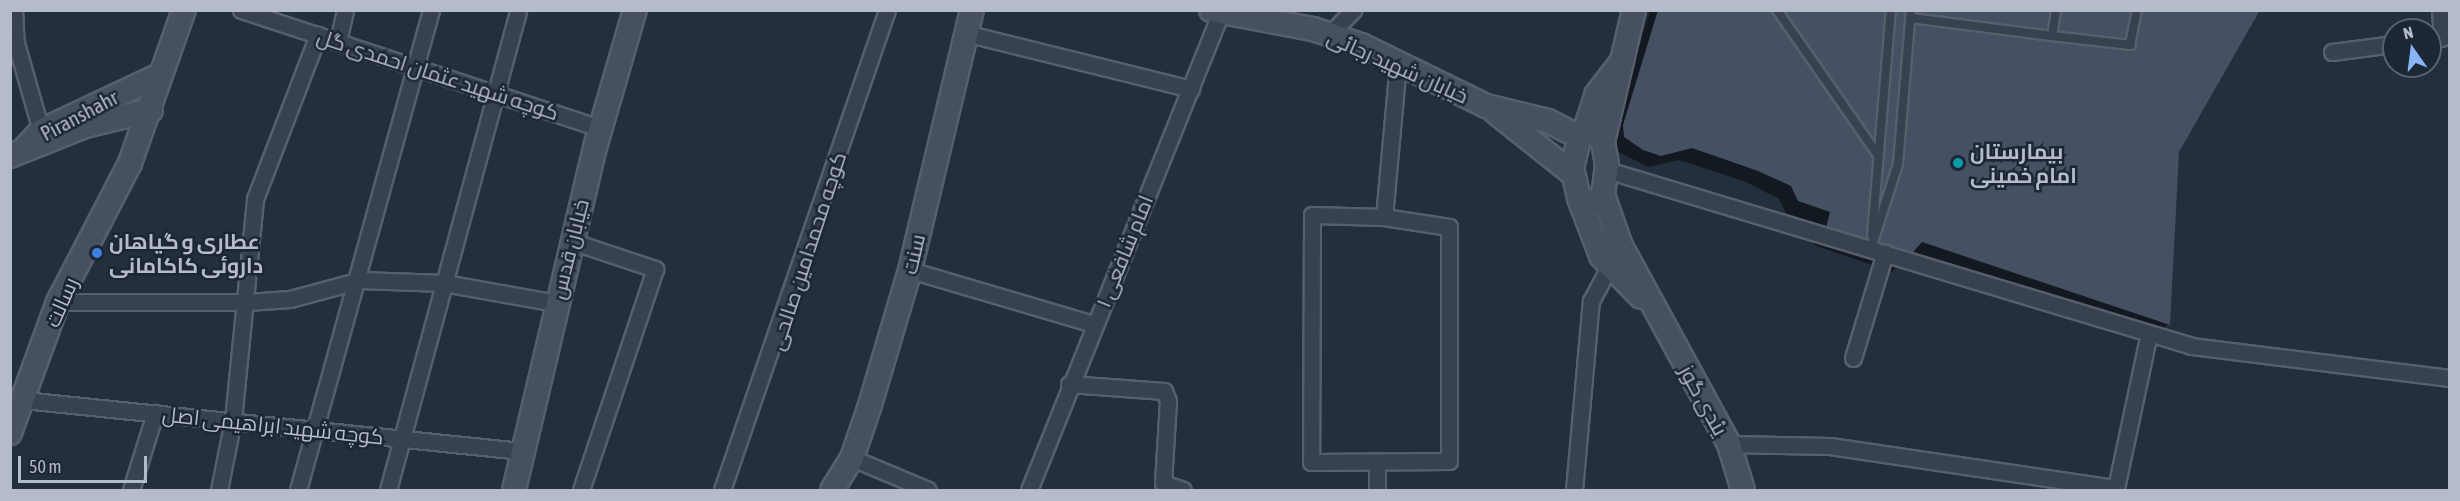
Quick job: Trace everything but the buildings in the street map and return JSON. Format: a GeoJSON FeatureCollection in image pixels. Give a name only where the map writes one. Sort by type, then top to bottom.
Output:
{"type":"FeatureCollection","features":[{"type":"Feature","properties":{"kind":"main road","name":"رسالت"},"geometry":{"type":"LineString","coordinates":[[10,433],[20,391],[58,302],[130,163],[151,110],[158,76],[184,10]]}},
{"type":"Feature","properties":{"kind":"main road","name":"خیابان قدس"},"geometry":{"type":"LineString","coordinates":[[514,490],[571,241],[600,128],[635,10]]}},
{"type":"Feature","properties":{"kind":"main road","name":"سنت"},"geometry":{"type":"LineString","coordinates":[[832,490],[852,458],[910,270],[972,10]]}},
{"type":"Feature","properties":{"kind":"main road"},"geometry":{"type":"LineString","coordinates":[[1573,174],[1589,138],[1596,94],[1622,61],[1634,10]]}},
{"type":"Feature","properties":{"kind":"main road","name":"خیابان شهید رجائی"},"geometry":{"type":"LineString","coordinates":[[1230,12],[1329,34],[1486,106],[1548,121],[1589,138]]}},
{"type":"Feature","properties":{"kind":"main road","name":"Piranshahr"},"geometry":{"type":"LineString","coordinates":[[18,152],[41,131],[158,76]]}},
{"type":"Feature","properties":{"kind":"main road"},"geometry":{"type":"LineString","coordinates":[[1486,106],[1573,174],[1591,240],[1610,266],[1658,312]]}},
{"type":"Feature","properties":{"kind":"main road","name":"Piranshahr"},"geometry":{"type":"LineString","coordinates":[[18,152],[119,115],[151,110]]}},
{"type":"Feature","properties":{"kind":"main road"},"geometry":{"type":"LineString","coordinates":[[1579,198],[1589,205],[1603,195],[1607,170],[1589,138]]}},
{"type":"Feature","properties":{"kind":"main road","name":"یئدی گوز"},"geometry":{"type":"LineString","coordinates":[[1603,195],[1612,227],[1729,444],[1743,490]]}},
{"type":"Feature","properties":{"kind":"street"},"geometry":{"type":"LineString","coordinates":[[14,10],[16,43],[41,131]]}},
{"type":"Feature","properties":{"kind":"street","name":"کوچه شهید عثمان احمدی گل"},"geometry":{"type":"LineString","coordinates":[[241,10],[600,128]]}},
{"type":"Feature","properties":{"kind":"street"},"geometry":{"type":"LineString","coordinates":[[338,41],[345,10]]}},
{"type":"Feature","properties":{"kind":"street"},"geometry":{"type":"LineString","coordinates":[[298,490],[319,428],[361,280],[431,10]]}},
{"type":"Feature","properties":{"kind":"street"},"geometry":{"type":"LineString","coordinates":[[388,490],[400,437],[518,10]]}},
{"type":"Feature","properties":{"kind":"street","name":"کوچه محمدامین صالحی"},"geometry":{"type":"LineString","coordinates":[[722,490],[887,10]]}},
{"type":"Feature","properties":{"kind":"street"},"geometry":{"type":"LineString","coordinates":[[1329,34],[1353,10]]}},
{"type":"Feature","properties":{"kind":"street","name":"امام شافعی ۱"},"geometry":{"type":"LineString","coordinates":[[1029,490],[1069,384],[1191,89],[1230,12]]}},
{"type":"Feature","properties":{"kind":"street"},"geometry":{"type":"LineString","coordinates":[[965,33],[1191,89]]}},
{"type":"Feature","properties":{"kind":"street"},"geometry":{"type":"LineString","coordinates":[[219,490],[233,420],[247,302],[255,199],[318,35]]}},
{"type":"Feature","properties":{"kind":"street"},"geometry":{"type":"LineString","coordinates":[[2332,52],[2382,46]]}},
{"type":"Feature","properties":{"kind":"street"},"geometry":{"type":"LineString","coordinates":[[1384,217],[1398,64]]}},
{"type":"Feature","properties":{"kind":"street"},"geometry":{"type":"LineString","coordinates":[[1607,170],[2192,346],[2450,378]]}},
{"type":"Feature","properties":{"kind":"street"},"geometry":{"type":"LineString","coordinates":[[1312,215],[1384,217],[1449,227],[1449,461],[1377,464],[1311,462],[1312,215]]}},
{"type":"Feature","properties":{"kind":"street"},"geometry":{"type":"LineString","coordinates":[[571,241],[655,269],[581,490]]}},
{"type":"Feature","properties":{"kind":"street"},"geometry":{"type":"LineString","coordinates":[[1853,358],[1878,251]]}},
{"type":"Feature","properties":{"kind":"street"},"geometry":{"type":"LineString","coordinates":[[1574,490],[1591,301],[1610,266]]}},
{"type":"Feature","properties":{"kind":"street"},"geometry":{"type":"LineString","coordinates":[[910,270],[1094,324]]}},
{"type":"Feature","properties":{"kind":"street"},"geometry":{"type":"LineString","coordinates":[[58,302],[247,302],[290,299],[361,280],[444,283],[556,303]]}},
{"type":"Feature","properties":{"kind":"street"},"geometry":{"type":"LineString","coordinates":[[1729,444],[1830,446],[2116,488],[2149,333]]}},
{"type":"Feature","properties":{"kind":"street"},"geometry":{"type":"LineString","coordinates":[[1069,384],[1164,392],[1168,401],[1163,483],[1183,490]]}},
{"type":"Feature","properties":{"kind":"street","name":"کوچه شهید ابراهیمی اصل"},"geometry":{"type":"LineString","coordinates":[[20,391],[155,413],[319,428],[522,451]]}},
{"type":"Feature","properties":{"kind":"street"},"geometry":{"type":"LineString","coordinates":[[131,490],[155,413]]}},
{"type":"Feature","properties":{"kind":"street"},"geometry":{"type":"LineString","coordinates":[[852,458],[928,490]]}},
{"type":"Feature","properties":{"kind":"street"},"geometry":{"type":"LineString","coordinates":[[1377,464],[1377,490]]}},
{"type":"Feature","properties":{"kind":"lane"},"geometry":{"type":"LineString","coordinates":[[1778,10],[1877,154]]}},
{"type":"Feature","properties":{"kind":"lane"},"geometry":{"type":"LineString","coordinates":[[1878,251],[1877,154],[1891,10]]}},
{"type":"Feature","properties":{"kind":"lane"},"geometry":{"type":"LineString","coordinates":[[2052,36],[2055,10]]}},
{"type":"Feature","properties":{"kind":"lane"},"geometry":{"type":"LineString","coordinates":[[1878,251],[1898,164],[1911,14],[2052,36],[2130,45],[2137,10]]}},
{"type":"Feature","properties":{"kind":"place","name":"بیمارستان امام خمینی"},"geometry":{"type":"Point","coordinates":[1958,163]}},
{"type":"Feature","properties":{"kind":"place","name":"عطاری و گیاهان داروئی کاکامانی"},"geometry":{"type":"Point","coordinates":[97,253]}}]}
